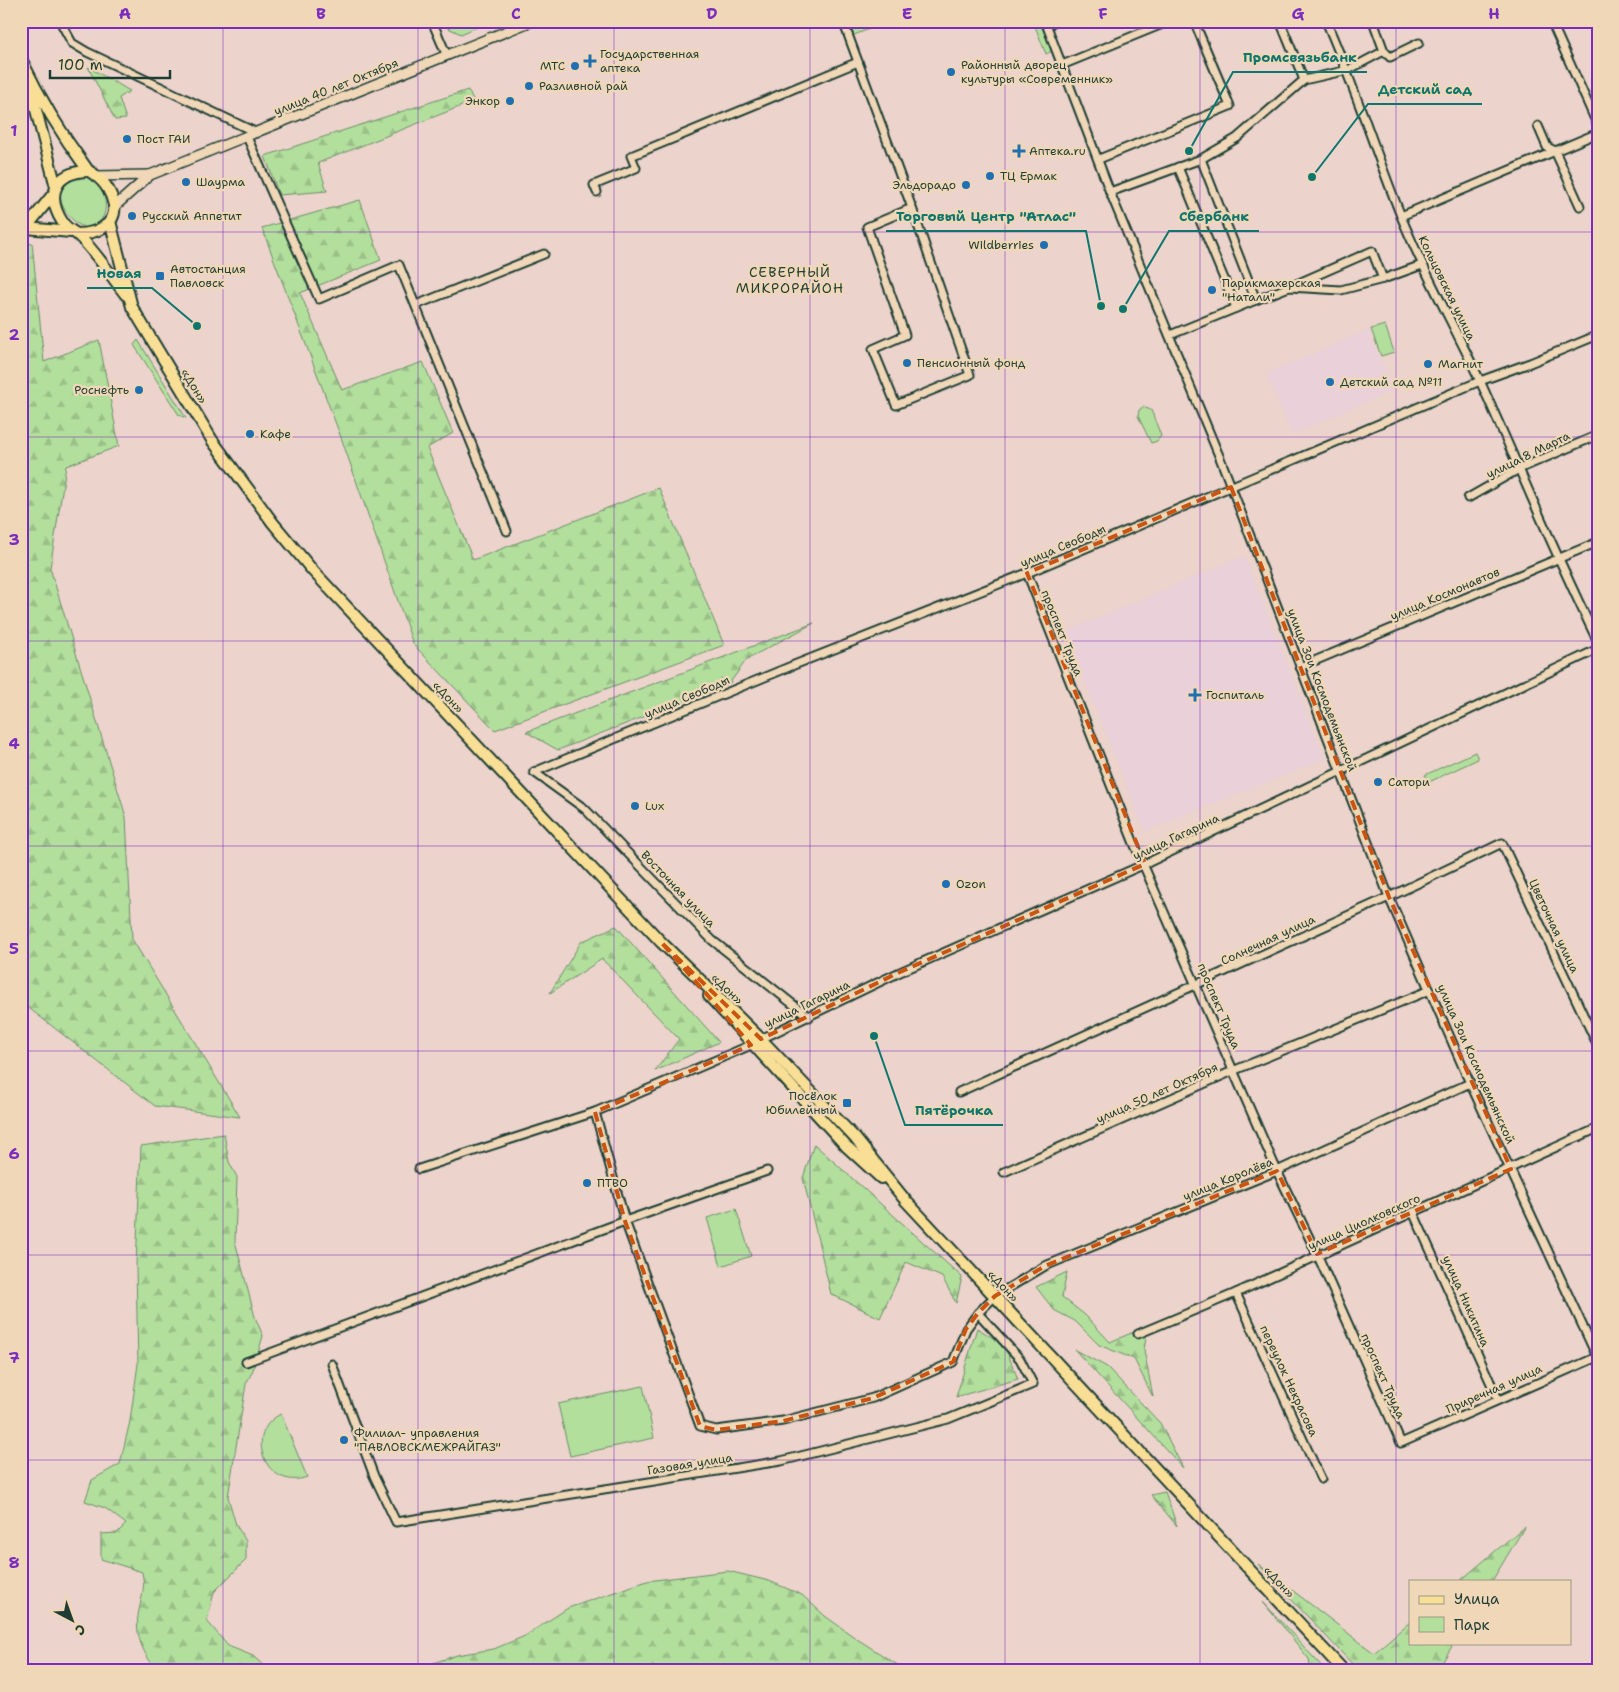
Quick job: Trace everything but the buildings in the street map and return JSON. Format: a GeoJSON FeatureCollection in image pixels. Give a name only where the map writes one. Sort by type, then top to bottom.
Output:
{"type":"FeatureCollection","features":[{"type":"Feature","properties":{"kind":"main road","name":"«Дон»"},"geometry":{"type":"LineString","coordinates":[[23,63],[55,120],[92,174],[108,190],[114,207],[110,222],[129,298]]}},
{"type":"Feature","properties":{"kind":"main road","name":"«Дон»"},"geometry":{"type":"LineString","coordinates":[[23,63],[55,190],[54,202],[61,217],[129,298],[212,440],[285,536],[357,619],[661,942],[761,1039],[855,1138],[906,1200],[1344,1671]]}},
{"type":"Feature","properties":{"kind":"main road"},"geometry":{"type":"LineString","coordinates":[[24,229],[63,177],[74,172],[92,174]]}},
{"type":"Feature","properties":{"kind":"main road"},"geometry":{"type":"LineString","coordinates":[[24,229],[89,234],[100,230],[110,222]]}},
{"type":"Feature","properties":{"kind":"main road"},"geometry":{"type":"LineString","coordinates":[[661,942],[751,1045],[846,1146],[906,1200]]}},
{"type":"Feature","properties":{"kind":"street"},"geometry":{"type":"LineString","coordinates":[[60,21],[72,43],[87,52],[257,133]]}},
{"type":"Feature","properties":{"kind":"street"},"geometry":{"type":"LineString","coordinates":[[432,21],[447,56]]}},
{"type":"Feature","properties":{"kind":"street","name":"улица 40 лет Октября"},"geometry":{"type":"LineString","coordinates":[[114,207],[150,175],[532,21]]}},
{"type":"Feature","properties":{"kind":"street"},"geometry":{"type":"LineString","coordinates":[[843,21],[912,208],[970,375],[896,405],[872,349],[905,335],[867,227],[912,208]]}},
{"type":"Feature","properties":{"kind":"street"},"geometry":{"type":"LineString","coordinates":[[1045,23],[1056,21]]}},
{"type":"Feature","properties":{"kind":"street"},"geometry":{"type":"LineString","coordinates":[[1062,65],[1170,21]]}},
{"type":"Feature","properties":{"kind":"street"},"geometry":{"type":"LineString","coordinates":[[1099,159],[1230,106],[1194,21]]}},
{"type":"Feature","properties":{"kind":"street"},"geometry":{"type":"LineString","coordinates":[[1280,21],[1304,80]]}},
{"type":"Feature","properties":{"kind":"street","name":"Кольцовская улица"},"geometry":{"type":"LineString","coordinates":[[1326,21],[1348,70],[1401,216],[1422,265],[1480,381],[1557,559],[1598,642]]}},
{"type":"Feature","properties":{"kind":"street"},"geometry":{"type":"LineString","coordinates":[[1373,21],[1384,51],[1390,57],[1419,43]]}},
{"type":"Feature","properties":{"kind":"street"},"geometry":{"type":"LineString","coordinates":[[1551,21],[1598,126]]}},
{"type":"Feature","properties":{"kind":"street","name":"улица Зои Космодемьянской"},"geometry":{"type":"LineString","coordinates":[[1045,23],[1099,159],[1110,192],[1231,487],[1389,897],[1470,1083],[1597,1358]]}},
{"type":"Feature","properties":{"kind":"street"},"geometry":{"type":"LineString","coordinates":[[1110,192],[1201,158],[1237,138],[1304,80],[1348,70],[1384,51]]}},
{"type":"Feature","properties":{"kind":"street"},"geometry":{"type":"LineString","coordinates":[[597,192],[594,185],[636,168],[631,156],[858,62]]}},
{"type":"Feature","properties":{"kind":"street"},"geometry":{"type":"LineString","coordinates":[[1538,126],[1547,147],[1555,151],[1580,206]]}},
{"type":"Feature","properties":{"kind":"street"},"geometry":{"type":"LineString","coordinates":[[1401,216],[1598,133]]}},
{"type":"Feature","properties":{"kind":"street"},"geometry":{"type":"LineString","coordinates":[[247,137],[319,299],[399,265],[507,531]]}},
{"type":"Feature","properties":{"kind":"street"},"geometry":{"type":"LineString","coordinates":[[1201,158],[1256,300]]}},
{"type":"Feature","properties":{"kind":"street"},"geometry":{"type":"LineString","coordinates":[[1178,167],[1236,308]]}},
{"type":"Feature","properties":{"kind":"street","name":"улица 40 лет Октября"},"geometry":{"type":"LineString","coordinates":[[92,174],[150,175]]}},
{"type":"Feature","properties":{"kind":"street"},"geometry":{"type":"LineString","coordinates":[[1170,335],[1372,251],[1383,279]]}},
{"type":"Feature","properties":{"kind":"street"},"geometry":{"type":"LineString","coordinates":[[416,305],[544,254]]}},
{"type":"Feature","properties":{"kind":"street"},"geometry":{"type":"LineString","coordinates":[[1289,287],[1341,290],[1383,279],[1422,265]]}},
{"type":"Feature","properties":{"kind":"street","name":"улица Свободы"},"geometry":{"type":"LineString","coordinates":[[534,772],[785,668],[1027,573],[1480,381],[1530,364],[1598,335]]}},
{"type":"Feature","properties":{"kind":"street","name":"улица 8 Марта"},"geometry":{"type":"LineString","coordinates":[[1468,498],[1519,469],[1598,435]]}},
{"type":"Feature","properties":{"kind":"street","name":"улица Космонавтов"},"geometry":{"type":"LineString","coordinates":[[1300,667],[1598,542]]}},
{"type":"Feature","properties":{"kind":"street","name":"проспект Труда"},"geometry":{"type":"LineString","coordinates":[[1027,573],[1133,841],[1198,985],[1277,1171],[1317,1254],[1401,1443]]}},
{"type":"Feature","properties":{"kind":"street","name":"улица Гагарина"},"geometry":{"type":"LineString","coordinates":[[761,1039],[809,1018],[900,972],[1145,864],[1598,649]]}},
{"type":"Feature","properties":{"kind":"street","name":"Восточная улица"},"geometry":{"type":"LineString","coordinates":[[534,772],[585,809],[712,940],[809,1018]]}},
{"type":"Feature","properties":{"kind":"street","name":"Солнечная улица"},"geometry":{"type":"LineString","coordinates":[[959,1092],[1198,985],[1502,843]]}},
{"type":"Feature","properties":{"kind":"street","name":"Цветочная улица"},"geometry":{"type":"LineString","coordinates":[[1502,843],[1598,1046]]}},
{"type":"Feature","properties":{"kind":"street","name":"улица 50 лет Октября"},"geometry":{"type":"LineString","coordinates":[[1004,1172],[1235,1070],[1430,990]]}},
{"type":"Feature","properties":{"kind":"street"},"geometry":{"type":"LineString","coordinates":[[419,1169],[595,1112],[751,1045]]}},
{"type":"Feature","properties":{"kind":"street","name":"улица Королёва"},"geometry":{"type":"LineString","coordinates":[[995,1296],[1045,1266],[1277,1171],[1470,1083]]}},
{"type":"Feature","properties":{"kind":"street"},"geometry":{"type":"LineString","coordinates":[[595,1112],[625,1221],[700,1426],[716,1430],[783,1421],[873,1398],[953,1362],[966,1329],[978,1313],[995,1296]]}},
{"type":"Feature","properties":{"kind":"street","name":"улица Циолковского"},"geometry":{"type":"LineString","coordinates":[[1138,1334],[1236,1293],[1317,1254],[1511,1170],[1598,1128]]}},
{"type":"Feature","properties":{"kind":"street"},"geometry":{"type":"LineString","coordinates":[[246,1362],[625,1221],[767,1171]]}},
{"type":"Feature","properties":{"kind":"street","name":"улица Никитина"},"geometry":{"type":"LineString","coordinates":[[1413,1212],[1498,1399]]}},
{"type":"Feature","properties":{"kind":"street","name":"переулок Некрасова"},"geometry":{"type":"LineString","coordinates":[[1236,1293],[1321,1479]]}},
{"type":"Feature","properties":{"kind":"street","name":"Газовая улица"},"geometry":{"type":"LineString","coordinates":[[332,1364],[374,1476],[396,1522],[781,1461],[948,1419],[1033,1384],[1020,1359],[978,1313]]}},
{"type":"Feature","properties":{"kind":"street","name":"Приречная улица"},"geometry":{"type":"LineString","coordinates":[[1401,1443],[1498,1399],[1597,1358]]}},
{"type":"Feature","properties":{"kind":"highlighted area"},"geometry":{"type":"Polygon","coordinates":[[[1231,487],[1389,897],[1511,1169],[1317,1254],[1277,1171],[1045,1266],[995,1296],[978,1313],[966,1329],[953,1362],[873,1398],[783,1421],[716,1430],[700,1426],[625,1221],[595,1112],[751,1045],[661,942],[761,1039],[900,972],[1145,864],[1027,573],[1231,487]]]}},
{"type":"Feature","properties":{"kind":"shaded area","name":"Детский сад №11"},"geometry":{"type":"Polygon","coordinates":[[[1368,330],[1394,390],[1292,434],[1266,374],[1368,330]]]}},
{"type":"Feature","properties":{"kind":"shaded area","name":"Госпиталь"},"geometry":{"type":"Polygon","coordinates":[[[1244,556],[1325,759],[1145,831],[1065,632],[1244,556]]]}},
{"type":"Feature","properties":{"kind":"green space"},"geometry":{"type":"Polygon","coordinates":[[[461,21],[491,21],[461,34],[446,27],[461,21]]]}},
{"type":"Feature","properties":{"kind":"green space"},"geometry":{"type":"Polygon","coordinates":[[[848,21],[890,21],[854,35],[848,21]]]}},
{"type":"Feature","properties":{"kind":"green space"},"geometry":{"type":"Polygon","coordinates":[[[1033,21],[1043,21],[1054,50],[1046,54],[1033,21]]]}},
{"type":"Feature","properties":{"kind":"green space"},"geometry":{"type":"Polygon","coordinates":[[[88,67],[130,91],[119,98],[126,119],[115,120],[88,67]]]}},
{"type":"Feature","properties":{"kind":"green space"},"geometry":{"type":"Polygon","coordinates":[[[468,90],[474,101],[318,163],[327,191],[279,195],[265,156],[468,90]]]}},
{"type":"Feature","properties":{"kind":"green space"},"geometry":{"type":"Polygon","coordinates":[[[21,143],[26,155],[21,195],[21,143]]]}},
{"type":"Feature","properties":{"kind":"green space"},"geometry":{"type":"Polygon","coordinates":[[[85,175],[99,186],[105,203],[102,219],[96,225],[86,228],[79,225],[67,214],[60,199],[60,191],[63,185],[70,179],[85,175]]]}},
{"type":"Feature","properties":{"kind":"green space"},"geometry":{"type":"Polygon","coordinates":[[[360,200],[381,260],[300,293],[342,390],[423,362],[453,433],[427,448],[473,560],[659,488],[724,645],[495,730],[413,644],[342,440],[262,228],[360,200]]]}},
{"type":"Feature","properties":{"kind":"green space"},"geometry":{"type":"Polygon","coordinates":[[[32,243],[44,362],[99,340],[119,446],[66,466],[50,568],[126,817],[132,939],[240,1117],[155,1106],[21,1002],[21,246],[32,243]]]}},
{"type":"Feature","properties":{"kind":"green space"},"geometry":{"type":"Polygon","coordinates":[[[1385,325],[1394,352],[1381,356],[1371,329],[1385,325]]]}},
{"type":"Feature","properties":{"kind":"green space"},"geometry":{"type":"Polygon","coordinates":[[[138,340],[186,418],[179,415],[134,345],[138,340]]]}},
{"type":"Feature","properties":{"kind":"green space"},"geometry":{"type":"Polygon","coordinates":[[[1143,407],[1151,410],[1161,436],[1157,441],[1151,443],[1138,416],[1139,410],[1143,407]]]}},
{"type":"Feature","properties":{"kind":"green space"},"geometry":{"type":"Polygon","coordinates":[[[814,623],[747,659],[729,684],[558,750],[526,732],[814,623]]]}},
{"type":"Feature","properties":{"kind":"green space"},"geometry":{"type":"Polygon","coordinates":[[[1475,752],[1478,759],[1429,782],[1425,775],[1475,752]]]}},
{"type":"Feature","properties":{"kind":"green space"},"geometry":{"type":"Polygon","coordinates":[[[616,926],[719,1042],[655,1071],[679,1039],[602,959],[550,993],[581,942],[616,926]]]}},
{"type":"Feature","properties":{"kind":"green space"},"geometry":{"type":"Polygon","coordinates":[[[224,1134],[229,1162],[237,1177],[235,1241],[255,1317],[263,1336],[253,1370],[246,1384],[228,1497],[236,1525],[246,1541],[246,1560],[214,1592],[207,1621],[228,1646],[253,1656],[269,1671],[157,1671],[143,1648],[138,1632],[138,1615],[143,1589],[142,1572],[101,1559],[101,1534],[117,1533],[126,1524],[105,1508],[85,1501],[92,1480],[120,1464],[130,1421],[138,1364],[136,1266],[141,1146],[224,1134]]]}},
{"type":"Feature","properties":{"kind":"green space"},"geometry":{"type":"Polygon","coordinates":[[[814,1144],[962,1277],[956,1303],[942,1277],[906,1262],[880,1318],[831,1294],[803,1178],[814,1144]]]}},
{"type":"Feature","properties":{"kind":"green space"},"geometry":{"type":"Polygon","coordinates":[[[736,1209],[751,1256],[721,1266],[707,1218],[736,1209]]]}},
{"type":"Feature","properties":{"kind":"green space"},"geometry":{"type":"Polygon","coordinates":[[[1067,1272],[1062,1297],[1085,1315],[1110,1342],[1148,1326],[1144,1350],[1153,1397],[1134,1359],[1099,1345],[1075,1321],[1054,1310],[1036,1287],[1067,1272]]]}},
{"type":"Feature","properties":{"kind":"green space"},"geometry":{"type":"Polygon","coordinates":[[[977,1328],[1004,1345],[1018,1379],[956,1397],[977,1328]]]}},
{"type":"Feature","properties":{"kind":"green space"},"geometry":{"type":"Polygon","coordinates":[[[1075,1350],[1107,1367],[1160,1423],[1183,1468],[1075,1350]]]}},
{"type":"Feature","properties":{"kind":"green space"},"geometry":{"type":"Polygon","coordinates":[[[643,1386],[654,1438],[570,1456],[558,1404],[643,1386]]]}},
{"type":"Feature","properties":{"kind":"green space"},"geometry":{"type":"Polygon","coordinates":[[[281,1414],[307,1477],[293,1479],[280,1476],[270,1468],[264,1458],[261,1446],[263,1434],[269,1422],[281,1414]]]}},
{"type":"Feature","properties":{"kind":"green space"},"geometry":{"type":"Polygon","coordinates":[[[1165,1492],[1177,1526],[1151,1495],[1165,1492]]]}},
{"type":"Feature","properties":{"kind":"green space"},"geometry":{"type":"Polygon","coordinates":[[[1525,1526],[1493,1580],[1461,1580],[1525,1526]]]}},
{"type":"Feature","properties":{"kind":"green space"},"geometry":{"type":"Polygon","coordinates":[[[1258,1564],[1374,1653],[1409,1623],[1409,1644],[1453,1644],[1437,1671],[1359,1671],[1258,1564]]]}},
{"type":"Feature","properties":{"kind":"green space"},"geometry":{"type":"Polygon","coordinates":[[[728,1571],[769,1581],[802,1595],[825,1616],[907,1671],[409,1671],[457,1655],[494,1649],[525,1636],[568,1608],[647,1581],[728,1571]]]}},
{"type":"Feature","properties":{"kind":"green space"},"geometry":{"type":"Polygon","coordinates":[[[1263,1602],[1326,1671],[1311,1671],[1309,1659],[1263,1602]]]}},
{"type":"Feature","properties":{"kind":"place","name":"Государственная аптека"},"geometry":{"type":"Point","coordinates":[590,61]}},
{"type":"Feature","properties":{"kind":"place","name":"МТС"},"geometry":{"type":"Point","coordinates":[575,66]}},
{"type":"Feature","properties":{"kind":"place","name":"Районный дворец культуры «Современник»"},"geometry":{"type":"Point","coordinates":[951,72]}},
{"type":"Feature","properties":{"kind":"place","name":"Разливной рай"},"geometry":{"type":"Point","coordinates":[529,86]}},
{"type":"Feature","properties":{"kind":"place","name":"Энкор"},"geometry":{"type":"Point","coordinates":[510,101]}},
{"type":"Feature","properties":{"kind":"place","name":"Пост ГАИ"},"geometry":{"type":"Point","coordinates":[127,139]}},
{"type":"Feature","properties":{"kind":"place","name":"Аптека.ru"},"geometry":{"type":"Point","coordinates":[1019,151]}},
{"type":"Feature","properties":{"kind":"place","name":"Промсвязьбанк"},"geometry":{"type":"Point","coordinates":[1189,151]}},
{"type":"Feature","properties":{"kind":"place","name":"ТЦ Ермак"},"geometry":{"type":"Point","coordinates":[990,176]}},
{"type":"Feature","properties":{"kind":"place","name":"Детский сад"},"geometry":{"type":"Point","coordinates":[1312,177]}},
{"type":"Feature","properties":{"kind":"place","name":"Шаурма"},"geometry":{"type":"Point","coordinates":[186,182]}},
{"type":"Feature","properties":{"kind":"place","name":"Эльдорадо"},"geometry":{"type":"Point","coordinates":[966,185]}},
{"type":"Feature","properties":{"kind":"place","name":"Русский Аппетит"},"geometry":{"type":"Point","coordinates":[132,216]}},
{"type":"Feature","properties":{"kind":"place","name":"Wildberries"},"geometry":{"type":"Point","coordinates":[1044,245]}},
{"type":"Feature","properties":{"kind":"place","name":"Автостанция Павловск"},"geometry":{"type":"Point","coordinates":[160,276]}},
{"type":"Feature","properties":{"kind":"place","name":"Парикмахерская \"Натали\""},"geometry":{"type":"Point","coordinates":[1212,290]}},
{"type":"Feature","properties":{"kind":"place","name":"Торговый Центр \"Атлас\""},"geometry":{"type":"Point","coordinates":[1101,306]}},
{"type":"Feature","properties":{"kind":"place","name":"Сбербанк"},"geometry":{"type":"Point","coordinates":[1123,309]}},
{"type":"Feature","properties":{"kind":"place","name":"Новая"},"geometry":{"type":"Point","coordinates":[197,326]}},
{"type":"Feature","properties":{"kind":"place","name":"Пенсионный фонд"},"geometry":{"type":"Point","coordinates":[907,363]}},
{"type":"Feature","properties":{"kind":"place","name":"Магнит"},"geometry":{"type":"Point","coordinates":[1428,364]}},
{"type":"Feature","properties":{"kind":"place","name":"Детский сад №11"},"geometry":{"type":"Point","coordinates":[1330,382]}},
{"type":"Feature","properties":{"kind":"place","name":"Роснефть"},"geometry":{"type":"Point","coordinates":[139,390]}},
{"type":"Feature","properties":{"kind":"place","name":"Кафе"},"geometry":{"type":"Point","coordinates":[250,434]}},
{"type":"Feature","properties":{"kind":"place","name":"Госпиталь"},"geometry":{"type":"Point","coordinates":[1195,695]}},
{"type":"Feature","properties":{"kind":"place","name":"Сатори"},"geometry":{"type":"Point","coordinates":[1378,782]}},
{"type":"Feature","properties":{"kind":"place","name":"Lux"},"geometry":{"type":"Point","coordinates":[635,806]}},
{"type":"Feature","properties":{"kind":"place","name":"Ozon"},"geometry":{"type":"Point","coordinates":[946,884]}},
{"type":"Feature","properties":{"kind":"place","name":"Пятёрочка"},"geometry":{"type":"Point","coordinates":[874,1036]}},
{"type":"Feature","properties":{"kind":"place","name":"Посёлок Юбилейный"},"geometry":{"type":"Point","coordinates":[847,1103]}},
{"type":"Feature","properties":{"kind":"place","name":"ПТВО"},"geometry":{"type":"Point","coordinates":[587,1183]}},
{"type":"Feature","properties":{"kind":"place","name":"Филиал- управления \"ПАВЛОВСКМЕЖРАЙГАЗ\""},"geometry":{"type":"Point","coordinates":[344,1440]}},
{"type":"Feature","properties":{"kind":"district","name":"СЕВЕРНЫЙ МИКРОРАЙОН"},"geometry":{"type":"Point","coordinates":[790,280]}}]}
